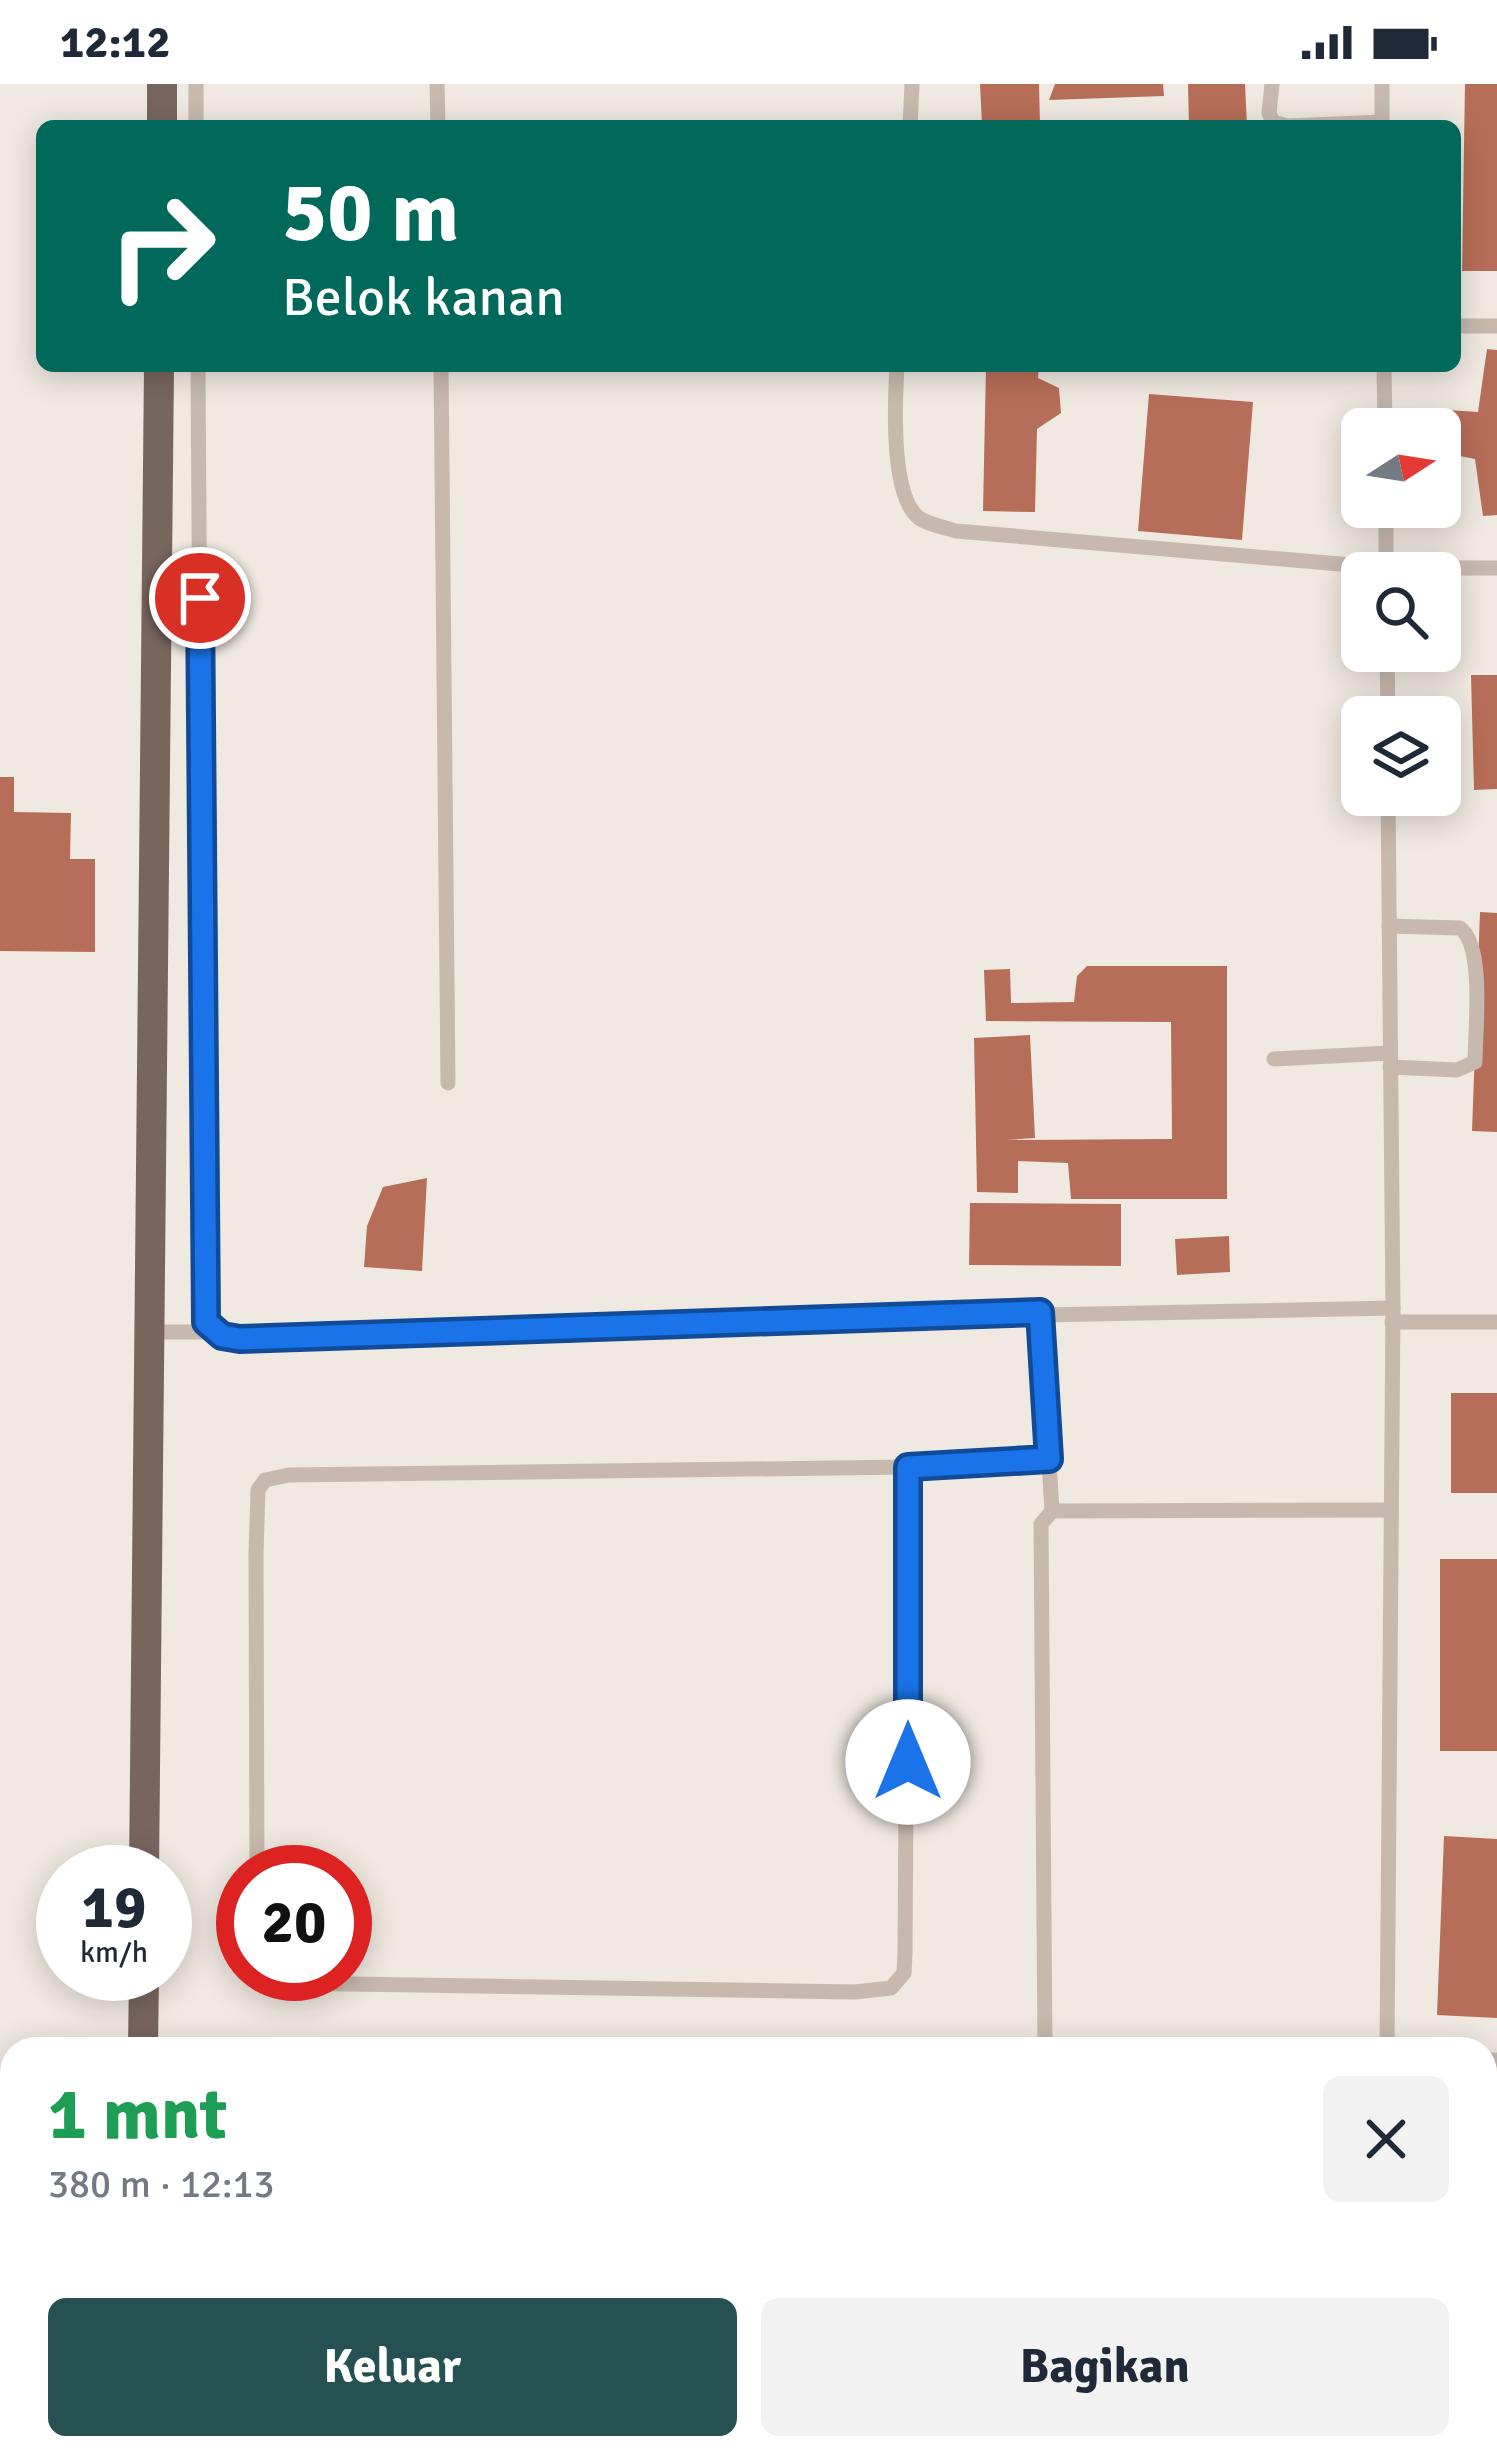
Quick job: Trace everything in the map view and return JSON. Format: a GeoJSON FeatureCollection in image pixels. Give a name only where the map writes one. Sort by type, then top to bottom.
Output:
{"type":"FeatureCollection","features":[{"type":"Feature","properties":{"kind":"main road"},"geometry":{"type":"LineString","coordinates":[[162,84],[162,120]]}},
{"type":"Feature","properties":{"kind":"main road"},"geometry":{"type":"LineString","coordinates":[[144,1845],[159,372]]}},
{"type":"Feature","properties":{"kind":"main road"},"geometry":{"type":"LineString","coordinates":[[143,2037],[144,2001]]}},
{"type":"Feature","properties":{"kind":"lane"},"geometry":{"type":"LineString","coordinates":[[196,84],[196,120]]}},
{"type":"Feature","properties":{"kind":"lane"},"geometry":{"type":"LineString","coordinates":[[437,84],[438,120]]}},
{"type":"Feature","properties":{"kind":"lane"},"geometry":{"type":"LineString","coordinates":[[910,120],[912,84]]}},
{"type":"Feature","properties":{"kind":"lane"},"geometry":{"type":"LineString","coordinates":[[1270,120],[1272,84]]}},
{"type":"Feature","properties":{"kind":"lane"},"geometry":{"type":"LineString","coordinates":[[1382,84],[1382,120]]}},
{"type":"Feature","properties":{"kind":"lane"},"geometry":{"type":"LineString","coordinates":[[1461,326],[1497,326]]}},
{"type":"Feature","properties":{"kind":"lane"},"geometry":{"type":"LineString","coordinates":[[198,372],[204,1296],[206,1322],[213,1332]]}},
{"type":"Feature","properties":{"kind":"lane"},"geometry":{"type":"LineString","coordinates":[[441,372],[448,1083]]}},
{"type":"Feature","properties":{"kind":"lane"},"geometry":{"type":"LineString","coordinates":[[897,372],[897,455],[904,492],[911,510],[933,525],[956,531],[1341,566]]}},
{"type":"Feature","properties":{"kind":"lane"},"geometry":{"type":"LineString","coordinates":[[1384,372],[1385,408]]}},
{"type":"Feature","properties":{"kind":"lane"},"geometry":{"type":"LineString","coordinates":[[1461,569],[1497,568]]}},
{"type":"Feature","properties":{"kind":"lane"},"geometry":{"type":"LineString","coordinates":[[1387,2037],[1392,1315],[1388,816]]}},
{"type":"Feature","properties":{"kind":"lane"},"geometry":{"type":"LineString","coordinates":[[1274,1059],[1390,1060],[1457,1070],[1475,1062],[1475,950],[1467,932],[1389,926]]}},
{"type":"Feature","properties":{"kind":"lane"},"geometry":{"type":"LineString","coordinates":[[148,1332],[213,1332],[240,1339],[1040,1312],[1392,1315],[1497,1322]]}},
{"type":"Feature","properties":{"kind":"lane"},"geometry":{"type":"LineString","coordinates":[[1040,1312],[1052,1511],[1042,1524],[1045,2037]]}},
{"type":"Feature","properties":{"kind":"lane"},"geometry":{"type":"LineString","coordinates":[[257,1845],[256,1555],[258,1490],[265,1480],[289,1475],[908,1467],[1049,1459]]}},
{"type":"Feature","properties":{"kind":"lane"},"geometry":{"type":"LineString","coordinates":[[372,1984],[855,1992],[892,1988],[904,1973],[905,1954],[908,1467]]}},
{"type":"Feature","properties":{"kind":"lane"},"geometry":{"type":"LineString","coordinates":[[1052,1511],[1390,1510]]}},
{"type":"Feature","properties":{"kind":"building"},"geometry":{"type":"Polygon","coordinates":[[[980,84],[1039,84],[1040,120],[982,120],[980,84]]]}},
{"type":"Feature","properties":{"kind":"building"},"geometry":{"type":"Polygon","coordinates":[[[1055,84],[1163,84],[1164,96],[1049,100],[1055,84]]]}},
{"type":"Feature","properties":{"kind":"building"},"geometry":{"type":"Polygon","coordinates":[[[1188,84],[1245,84],[1247,120],[1189,120],[1188,84]]]}},
{"type":"Feature","properties":{"kind":"building"},"geometry":{"type":"Polygon","coordinates":[[[1465,84],[1497,84],[1497,271],[1462,271],[1465,84]]]}},
{"type":"Feature","properties":{"kind":"building"},"geometry":{"type":"Polygon","coordinates":[[[1487,349],[1497,350],[1497,515],[1483,516],[1475,459],[1461,456],[1461,411],[1478,412],[1487,349]]]}},
{"type":"Feature","properties":{"kind":"building"},"geometry":{"type":"Polygon","coordinates":[[[986,372],[1038,372],[1038,378],[1059,388],[1061,413],[1037,429],[1035,512],[983,511],[986,372]]]}},
{"type":"Feature","properties":{"kind":"building"},"geometry":{"type":"Polygon","coordinates":[[[1149,394],[1253,402],[1242,540],[1138,531],[1149,394]]]}},
{"type":"Feature","properties":{"kind":"building"},"geometry":{"type":"Polygon","coordinates":[[[1471,675],[1497,675],[1497,789],[1474,790],[1471,675]]]}},
{"type":"Feature","properties":{"kind":"building"},"geometry":{"type":"Polygon","coordinates":[[[0,777],[14,777],[14,812],[71,813],[70,859],[95,859],[95,952],[0,951],[0,777]]]}},
{"type":"Feature","properties":{"kind":"building"},"geometry":{"type":"Polygon","coordinates":[[[1480,912],[1497,913],[1497,1132],[1472,1131],[1480,912]]]}},
{"type":"Feature","properties":{"kind":"building"},"geometry":{"type":"Polygon","coordinates":[[[1087,966],[1227,966],[1227,1199],[1071,1199],[1068,1163],[1018,1161],[1018,1193],[977,1192],[974,1038],[1030,1035],[1035,1138],[1006,1140],[1172,1139],[1171,1022],[986,1021],[984,970],[1010,969],[1011,1003],[1074,1002],[1077,976],[1087,966]]]}},
{"type":"Feature","properties":{"kind":"building"},"geometry":{"type":"Polygon","coordinates":[[[427,1178],[422,1271],[364,1267],[367,1226],[383,1187],[427,1178]]]}},
{"type":"Feature","properties":{"kind":"building"},"geometry":{"type":"Polygon","coordinates":[[[970,1203],[1121,1204],[1121,1266],[969,1265],[970,1203]]]}},
{"type":"Feature","properties":{"kind":"building"},"geometry":{"type":"Polygon","coordinates":[[[1229,1236],[1230,1272],[1177,1275],[1175,1239],[1229,1236]]]}},
{"type":"Feature","properties":{"kind":"building"},"geometry":{"type":"Polygon","coordinates":[[[1451,1393],[1497,1393],[1497,1493],[1451,1493],[1451,1393]]]}},
{"type":"Feature","properties":{"kind":"building"},"geometry":{"type":"Polygon","coordinates":[[[1440,1559],[1497,1559],[1497,1751],[1440,1751],[1440,1559]]]}},
{"type":"Feature","properties":{"kind":"building"},"geometry":{"type":"Polygon","coordinates":[[[1444,1836],[1497,1839],[1497,2018],[1437,2015],[1444,1836]]]}},
{"type":"Feature","properties":{"kind":"route"},"geometry":{"type":"LineString","coordinates":[[200,598],[206,1322],[213,1332],[240,1339],[1040,1312],[1049,1459],[908,1467],[908,1762]]}}]}
